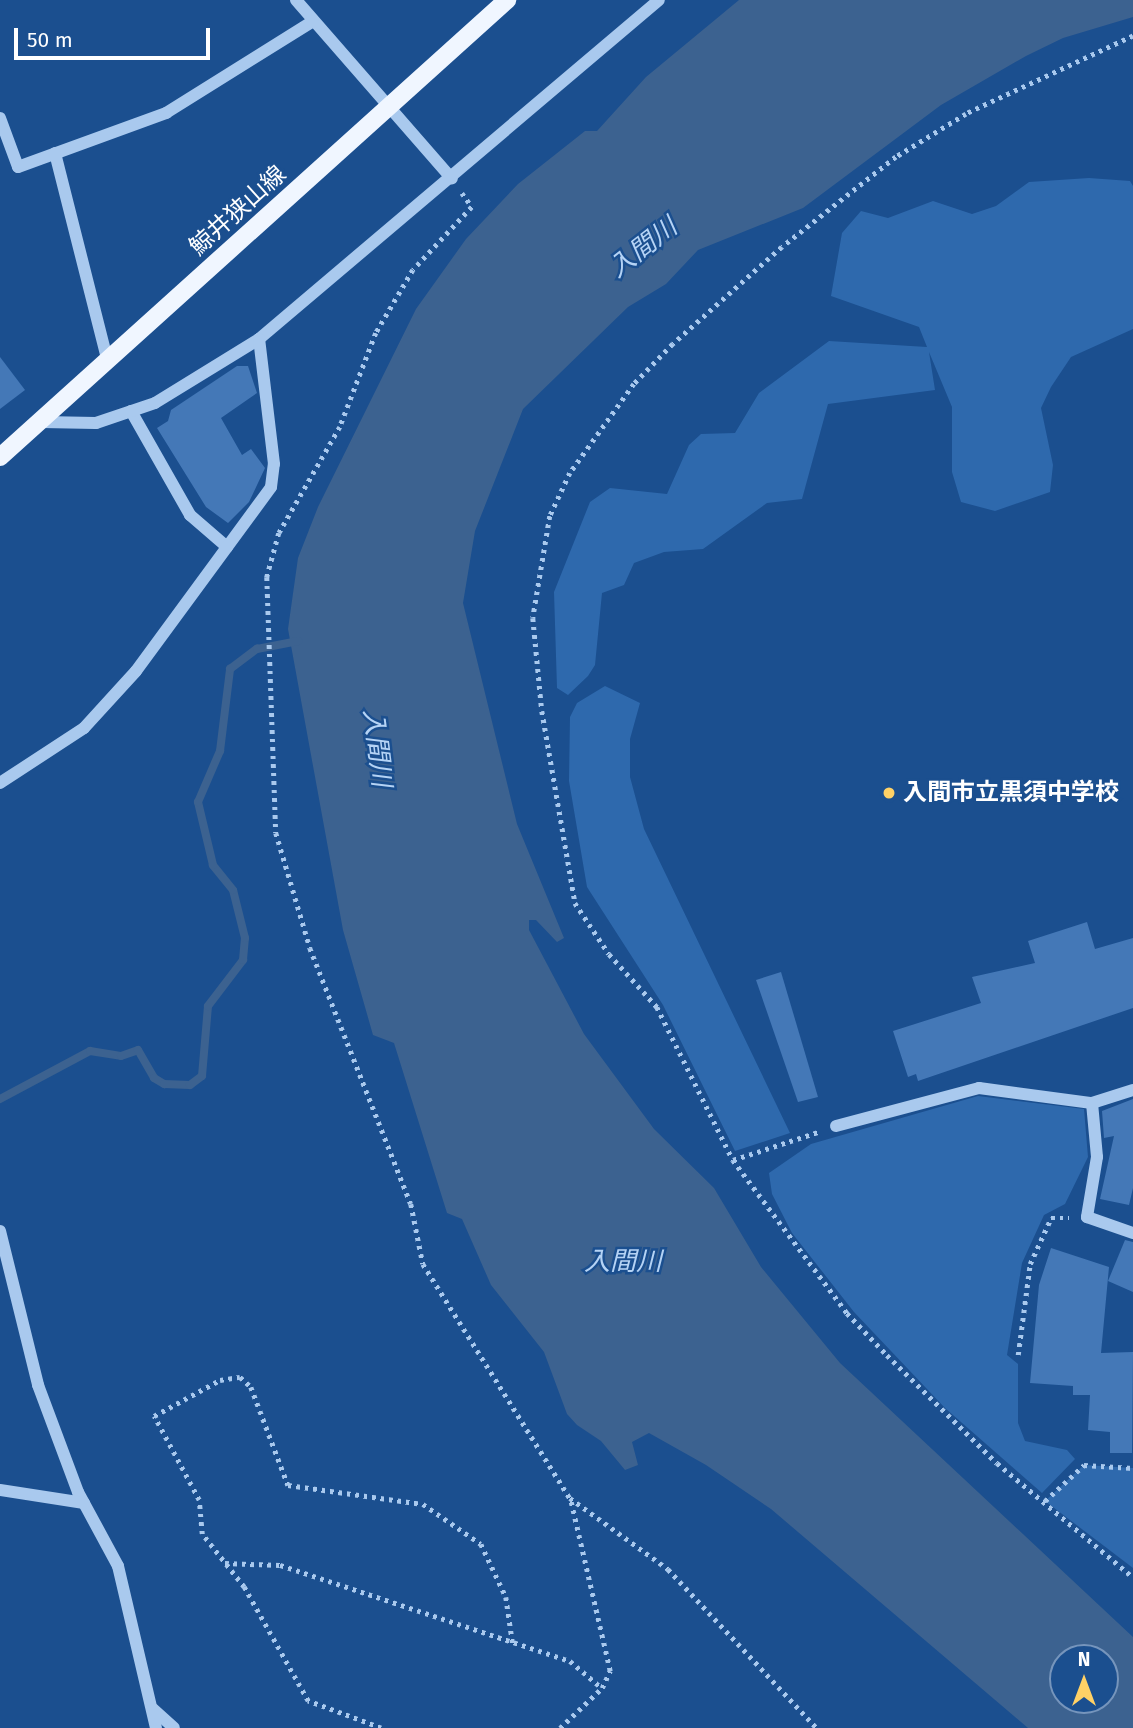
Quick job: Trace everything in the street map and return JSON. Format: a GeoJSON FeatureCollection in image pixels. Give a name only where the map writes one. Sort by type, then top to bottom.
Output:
{"type":"FeatureCollection","features":[{"type":"Feature","properties":{"kind":"main road","name":"鯨井狭山線"},"geometry":{"type":"LineString","coordinates":[[0,457],[42,422],[507,0]]}},
{"type":"Feature","properties":{"kind":"street"},"geometry":{"type":"LineString","coordinates":[[296,0],[387,109],[452,179]]}},
{"type":"Feature","properties":{"kind":"street"},"geometry":{"type":"LineString","coordinates":[[42,422],[96,423],[155,403],[258,339],[452,179],[659,0]]}},
{"type":"Feature","properties":{"kind":"street"},"geometry":{"type":"LineString","coordinates":[[0,118],[18,167],[166,113],[313,21]]}},
{"type":"Feature","properties":{"kind":"street"},"geometry":{"type":"LineString","coordinates":[[55,153],[108,362]]}},
{"type":"Feature","properties":{"kind":"street"},"geometry":{"type":"LineString","coordinates":[[0,783],[83,728],[136,671],[271,487],[274,464],[258,339]]}},
{"type":"Feature","properties":{"kind":"street"},"geometry":{"type":"LineString","coordinates":[[131,411],[190,515],[227,547]]}},
{"type":"Feature","properties":{"kind":"street"},"geometry":{"type":"LineString","coordinates":[[836,1126],[979,1088],[1092,1103],[1133,1090]]}},
{"type":"Feature","properties":{"kind":"street"},"geometry":{"type":"LineString","coordinates":[[1092,1103],[1097,1157],[1087,1217],[1133,1233]]}},
{"type":"Feature","properties":{"kind":"street"},"geometry":{"type":"LineString","coordinates":[[0,1231],[37,1385],[84,1503],[118,1566],[156,1728]]}},
{"type":"Feature","properties":{"kind":"street"},"geometry":{"type":"LineString","coordinates":[[0,1490],[84,1503]]}},
{"type":"Feature","properties":{"kind":"street"},"geometry":{"type":"LineString","coordinates":[[153,1709],[174,1728]]}},
{"type":"Feature","properties":{"kind":"path"},"geometry":{"type":"LineString","coordinates":[[1133,36],[965,114],[897,157],[782,247],[634,384],[570,473],[550,516],[533,618],[566,873],[586,925],[657,1007],[733,1160],[847,1313],[952,1421],[1133,1577]]}},
{"type":"Feature","properties":{"kind":"path"},"geometry":{"type":"LineString","coordinates":[[452,179],[472,207],[413,270],[376,333],[340,427],[279,533],[267,577],[276,833],[310,948],[411,1204],[423,1264],[570,1498],[607,1647],[610,1671],[602,1688],[560,1728]]}},
{"type":"Feature","properties":{"kind":"path"},"geometry":{"type":"LineString","coordinates":[[733,1160],[836,1126]]}},
{"type":"Feature","properties":{"kind":"path"},"geometry":{"type":"LineString","coordinates":[[1018,1355],[1030,1264],[1051,1218],[1087,1217]]}},
{"type":"Feature","properties":{"kind":"path"},"geometry":{"type":"LineString","coordinates":[[381,1728],[309,1701],[224,1563],[201,1534],[199,1500],[154,1416],[220,1380],[240,1377],[251,1387],[288,1485],[423,1504],[481,1544],[497,1570],[513,1645]]}},
{"type":"Feature","properties":{"kind":"path"},"geometry":{"type":"LineString","coordinates":[[1045,1501],[1083,1465],[1133,1468]]}},
{"type":"Feature","properties":{"kind":"path"},"geometry":{"type":"LineString","coordinates":[[570,1498],[668,1569],[817,1728]]}},
{"type":"Feature","properties":{"kind":"path"},"geometry":{"type":"LineString","coordinates":[[224,1563],[280,1565],[513,1645],[570,1661],[602,1688]]}},
{"type":"Feature","properties":{"kind":"shaded area"},"geometry":{"type":"Polygon","coordinates":[[[1089,178],[1130,181],[1133,186],[1133,329],[1071,357],[1051,387],[1041,408],[1053,465],[1050,492],[995,511],[961,502],[952,472],[952,407],[929,352],[935,390],[828,404],[802,499],[767,503],[703,549],[664,552],[634,563],[624,585],[602,593],[595,665],[588,676],[568,695],[557,688],[554,592],[590,502],[610,488],[667,494],[689,445],[701,434],[735,433],[759,393],[829,341],[927,347],[919,327],[831,296],[842,233],[861,211],[888,218],[933,201],[972,214],[996,206],[1029,182],[1089,178]]]}},
{"type":"Feature","properties":{"kind":"shaded area"},"geometry":{"type":"Polygon","coordinates":[[[605,686],[640,703],[630,739],[630,777],[644,829],[790,1133],[735,1151],[663,1005],[587,887],[569,781],[570,717],[577,703],[605,686]]]}},
{"type":"Feature","properties":{"kind":"shaded area"},"geometry":{"type":"Polygon","coordinates":[[[978,1096],[1084,1109],[1088,1157],[1065,1204],[1044,1215],[1022,1263],[1007,1355],[1018,1364],[1018,1423],[1025,1441],[1067,1450],[1075,1459],[1042,1493],[945,1408],[854,1312],[792,1233],[772,1194],[769,1173],[811,1144],[978,1096]]]}},
{"type":"Feature","properties":{"kind":"shaded area"},"geometry":{"type":"Polygon","coordinates":[[[1084,1465],[1133,1468],[1133,1568],[1045,1501],[1084,1465]]]}},
{"type":"Feature","properties":{"kind":"water","name":"入間川"},"geometry":{"type":"Polygon","coordinates":[[[739,0],[1133,0],[1133,17],[1063,38],[1026,56],[941,105],[803,208],[698,250],[666,284],[628,307],[523,409],[475,531],[463,603],[517,824],[564,938],[557,942],[536,920],[529,920],[529,930],[584,1034],[654,1129],[714,1188],[761,1267],[840,1363],[1133,1637],[1133,1728],[1028,1728],[771,1509],[706,1465],[649,1433],[632,1442],[638,1465],[625,1470],[601,1441],[577,1425],[567,1414],[544,1352],[491,1285],[462,1219],[447,1213],[394,1043],[373,1035],[343,930],[288,629],[298,558],[318,507],[416,309],[466,239],[518,184],[585,131],[597,131],[646,77],[739,0]]]}},
{"type":"Feature","properties":{"kind":"building"},"geometry":{"type":"Polygon","coordinates":[[[0,357],[25,390],[0,409],[0,357]]]}},
{"type":"Feature","properties":{"kind":"building"},"geometry":{"type":"Polygon","coordinates":[[[237,366],[248,366],[257,393],[221,418],[242,455],[251,449],[265,468],[249,502],[228,523],[206,507],[157,428],[168,421],[171,410],[237,366]]]}},
{"type":"Feature","properties":{"kind":"building"},"geometry":{"type":"Polygon","coordinates":[[[1087,922],[1095,949],[1133,938],[1133,1008],[918,1081],[916,1074],[908,1077],[893,1031],[981,1003],[972,977],[1035,963],[1028,941],[1087,922]]]}},
{"type":"Feature","properties":{"kind":"building"},"geometry":{"type":"Polygon","coordinates":[[[781,972],[818,1097],[798,1102],[756,980],[781,972]]]}},
{"type":"Feature","properties":{"kind":"building"},"geometry":{"type":"Polygon","coordinates":[[[1133,1099],[1133,1188],[1129,1205],[1100,1199],[1114,1136],[1104,1138],[1102,1111],[1133,1099]]]}},
{"type":"Feature","properties":{"kind":"building"},"geometry":{"type":"Polygon","coordinates":[[[1125,1240],[1133,1242],[1133,1292],[1108,1281],[1125,1240]]]}},
{"type":"Feature","properties":{"kind":"building"},"geometry":{"type":"Polygon","coordinates":[[[1051,1248],[1109,1267],[1101,1353],[1133,1352],[1132,1453],[1110,1453],[1110,1432],[1088,1430],[1090,1395],[1073,1395],[1073,1386],[1030,1383],[1039,1285],[1051,1248]]]}},
{"type":"Feature","properties":{"kind":"waterway"},"geometry":{"type":"LineString","coordinates":[[0,1099],[90,1051],[121,1056],[138,1050],[154,1078],[164,1084],[190,1085],[202,1076],[208,1006],[243,960],[245,938],[233,890],[213,865],[198,802],[220,751],[230,669],[257,649],[298,641]]}},
{"type":"Feature","properties":{"kind":"place","name":"入間市立黒須中学校"},"geometry":{"type":"Point","coordinates":[889,793]}}]}
